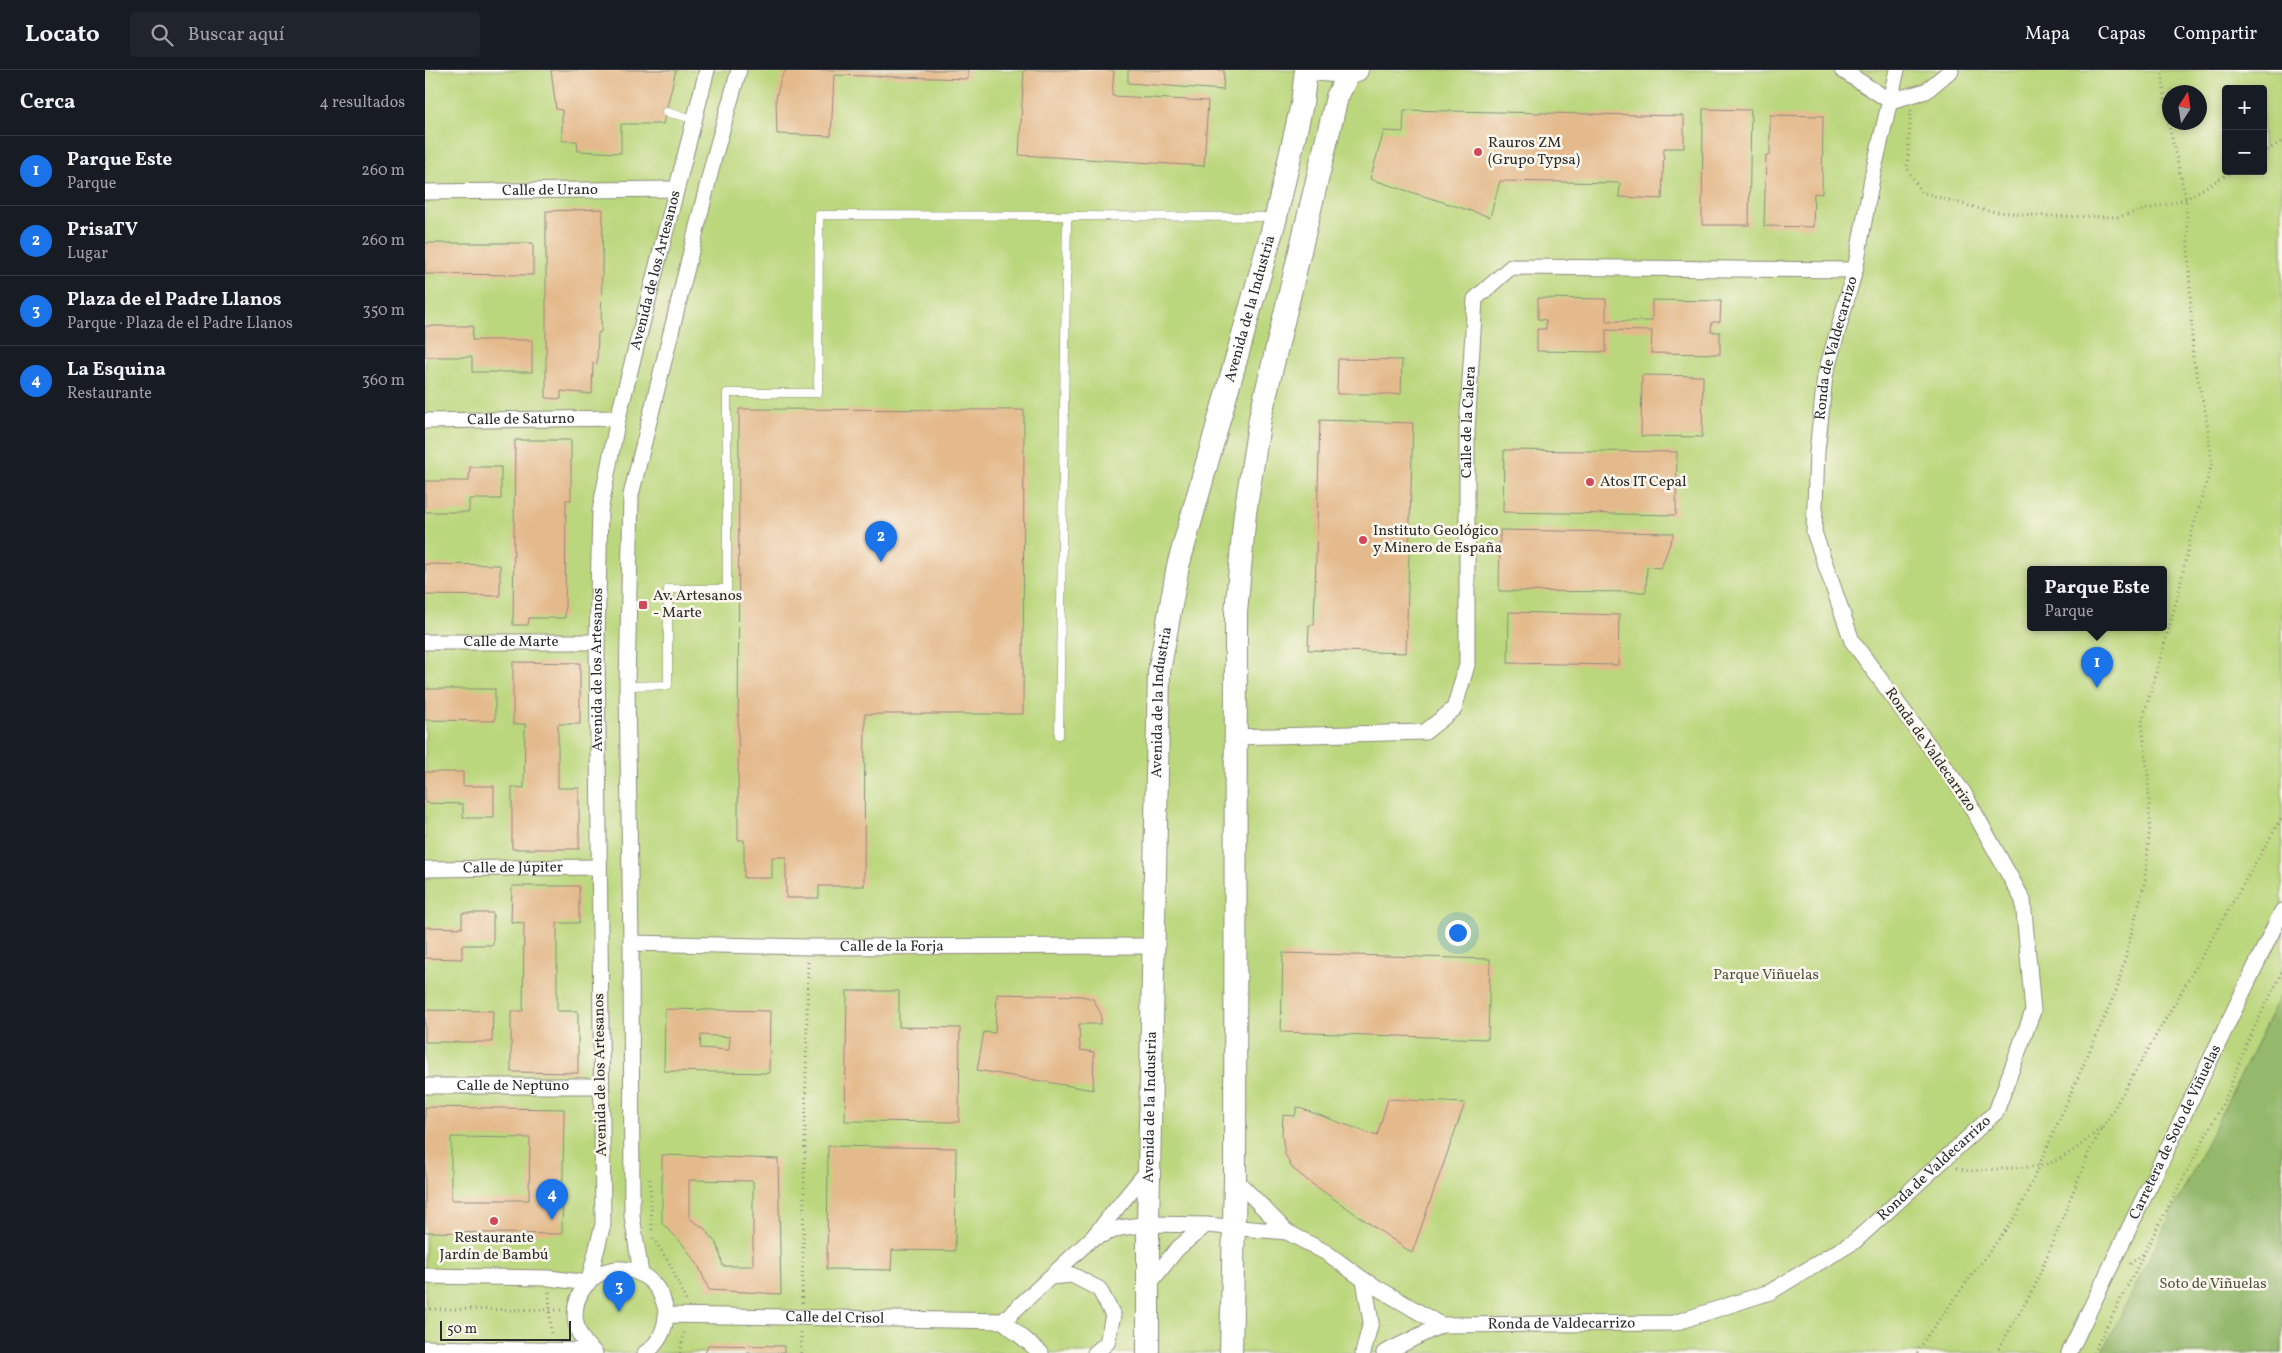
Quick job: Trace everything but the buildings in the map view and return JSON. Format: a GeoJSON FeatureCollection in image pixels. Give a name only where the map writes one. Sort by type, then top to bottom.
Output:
{"type":"FeatureCollection","features":[{"type":"Feature","properties":{"kind":"street","name":"Avenida de los Artesanos"},"geometry":{"type":"LineString","coordinates":[[574,1310],[579,1294],[589,1282],[603,1224],[597,642],[600,511],[618,418],[675,189],[707,70]]}},
{"type":"Feature","properties":{"kind":"street","name":"Avenida de los Artesanos"},"geometry":{"type":"LineString","coordinates":[[641,1274],[632,1216],[631,943],[627,686],[631,495],[714,158],[739,70]]}},
{"type":"Feature","properties":{"kind":"street","name":"Avenida de la Industria"},"geometry":{"type":"LineString","coordinates":[[1148,1353],[1149,1169],[1159,672],[1178,566],[1276,218],[1302,104],[1306,70]]}},
{"type":"Feature","properties":{"kind":"street"},"geometry":{"type":"LineString","coordinates":[[1321,70],[1327,72],[1353,71]]}},
{"type":"Feature","properties":{"kind":"street"},"geometry":{"type":"LineString","coordinates":[[1842,70],[1890,101],[1926,91],[1951,70]]}},
{"type":"Feature","properties":{"kind":"street","name":"Ronda de Valdecarrizo"},"geometry":{"type":"LineString","coordinates":[[1441,1325],[1674,1323],[1770,1292],[1855,1241],[1996,1112],[2033,1010],[2023,900],[1963,792],[1852,641],[1814,532],[1817,452],[1825,376],[1855,270],[1873,173],[1897,70]]}},
{"type":"Feature","properties":{"kind":"street"},"geometry":{"type":"LineString","coordinates":[[1231,1353],[1235,1179],[1235,737],[1237,602],[1245,513],[1260,418],[1337,96],[1353,71]]}},
{"type":"Feature","properties":{"kind":"street","name":"Calle de Urano"},"geometry":{"type":"LineString","coordinates":[[425,192],[675,189]]}},
{"type":"Feature","properties":{"kind":"street","name":"Calle de la Calera"},"geometry":{"type":"LineString","coordinates":[[1235,737],[1425,732],[1454,709],[1467,665],[1467,430],[1475,300],[1511,267],[1855,270]]}},
{"type":"Feature","properties":{"kind":"street","name":"Calle de Saturno"},"geometry":{"type":"LineString","coordinates":[[425,421],[618,418]]}},
{"type":"Feature","properties":{"kind":"street","name":"Calle de Marte"},"geometry":{"type":"LineString","coordinates":[[425,642],[597,642]]}},
{"type":"Feature","properties":{"kind":"street","name":"Calle de Júpiter"},"geometry":{"type":"LineString","coordinates":[[425,868],[599,867]]}},
{"type":"Feature","properties":{"kind":"street","name":"Carretera de Soto de Viñuelas"},"geometry":{"type":"LineString","coordinates":[[2069,1353],[2282,912]]}},
{"type":"Feature","properties":{"kind":"street","name":"Calle de la Forja"},"geometry":{"type":"LineString","coordinates":[[631,943],[808,946],[1153,946]]}},
{"type":"Feature","properties":{"kind":"street","name":"Calle de Neptuno"},"geometry":{"type":"LineString","coordinates":[[425,1086],[601,1086]]}},
{"type":"Feature","properties":{"kind":"street"},"geometry":{"type":"LineString","coordinates":[[1041,1353],[1003,1320],[1091,1239],[1149,1169]]}},
{"type":"Feature","properties":{"kind":"street"},"geometry":{"type":"LineString","coordinates":[[1235,1179],[1287,1232],[1327,1253],[1364,1280],[1441,1325]]}},
{"type":"Feature","properties":{"kind":"street"},"geometry":{"type":"LineString","coordinates":[[1091,1239],[1120,1228],[1149,1224],[1206,1225],[1234,1229],[1287,1232]]}},
{"type":"Feature","properties":{"kind":"street"},"geometry":{"type":"LineString","coordinates":[[1149,1284],[1177,1248],[1206,1225]]}},
{"type":"Feature","properties":{"kind":"street"},"geometry":{"type":"LineString","coordinates":[[425,1276],[549,1278],[589,1282],[609,1270],[619,1269],[641,1274],[651,1281],[659,1291],[664,1302],[666,1315],[664,1328],[658,1340],[647,1352]]}},
{"type":"Feature","properties":{"kind":"street"},"geometry":{"type":"LineString","coordinates":[[1051,1277],[1073,1275],[1099,1289],[1113,1315],[1107,1343],[1095,1353]]}},
{"type":"Feature","properties":{"kind":"street"},"geometry":{"type":"LineString","coordinates":[[1363,1353],[1371,1322],[1364,1280]]}},
{"type":"Feature","properties":{"kind":"street"},"geometry":{"type":"LineString","coordinates":[[574,1310],[574,1323],[578,1335],[593,1352]]}},
{"type":"Feature","properties":{"kind":"street","name":"Calle del Crisol"},"geometry":{"type":"LineString","coordinates":[[666,1315],[1003,1320]]}},
{"type":"Feature","properties":{"kind":"street"},"geometry":{"type":"LineString","coordinates":[[1384,1353],[1441,1325]]}},
{"type":"Feature","properties":{"kind":"street"},"geometry":{"type":"LineString","coordinates":[[425,1348],[552,1349],[593,1352]]}},
{"type":"Feature","properties":{"kind":"lane"},"geometry":{"type":"LineString","coordinates":[[666,112],[694,118]]}},
{"type":"Feature","properties":{"kind":"lane"},"geometry":{"type":"LineString","coordinates":[[627,686],[668,685],[668,589],[727,589],[727,393],[818,393],[819,215],[1276,218]]}},
{"type":"Feature","properties":{"kind":"lane"},"geometry":{"type":"LineString","coordinates":[[1059,735],[1067,216]]}},
{"type":"Feature","properties":{"kind":"path"},"geometry":{"type":"LineString","coordinates":[[1917,1353],[1927,1336],[2018,1213],[2040,1166],[2048,1140],[2117,989],[2145,881],[2150,826],[2148,776],[2142,722],[2177,599],[2192,531],[2212,464],[2207,414],[2193,358],[2186,198],[2167,117],[2162,70]]}},
{"type":"Feature","properties":{"kind":"path"},"geometry":{"type":"LineString","coordinates":[[1890,101],[1912,111],[1907,168],[1921,192],[1987,211],[2045,216],[2117,217],[2186,198],[2226,175]]}},
{"type":"Feature","properties":{"kind":"path"},"geometry":{"type":"LineString","coordinates":[[2267,150],[2282,141]]}},
{"type":"Feature","properties":{"kind":"path"},"geometry":{"type":"LineString","coordinates":[[1996,1353],[2034,1288],[2090,1150],[2282,817]]}},
{"type":"Feature","properties":{"kind":"path"},"geometry":{"type":"LineString","coordinates":[[801,1353],[808,946]]}},
{"type":"Feature","properties":{"kind":"path"},"geometry":{"type":"LineString","coordinates":[[2093,1353],[2227,1095],[2246,1044],[2282,972]]}},
{"type":"Feature","properties":{"kind":"path"},"geometry":{"type":"LineString","coordinates":[[1939,1164],[1969,1171],[2040,1166],[2051,1163],[2075,1150],[2104,1126]]}},
{"type":"Feature","properties":{"kind":"path"},"geometry":{"type":"LineString","coordinates":[[2127,1266],[2144,1253]]}},
{"type":"Feature","properties":{"kind":"path"},"geometry":{"type":"LineString","coordinates":[[549,1278],[552,1349]]}},
{"type":"Feature","properties":{"kind":"path"},"geometry":{"type":"LineString","coordinates":[[425,1309],[574,1310]]}},
{"type":"Feature","properties":{"kind":"green space","name":"Parque Viñuelas"},"geometry":{"type":"Polygon","coordinates":[[[425,70],[2282,70],[2282,1353],[425,1353],[425,70]]]}},
{"type":"Feature","properties":{"kind":"green space","name":"Soto de Viñuelas"},"geometry":{"type":"Polygon","coordinates":[[[2282,992],[2282,1353],[2102,1353],[2282,992]]]}},
{"type":"Feature","properties":{"kind":"place","name":"Rauros ZM (Grupo Typsa)"},"geometry":{"type":"Point","coordinates":[1478,152]}},
{"type":"Feature","properties":{"kind":"place","name":"Atos IT Cepal"},"geometry":{"type":"Point","coordinates":[1590,482]}},
{"type":"Feature","properties":{"kind":"place","name":"Instituto Geológico y Minero de España"},"geometry":{"type":"Point","coordinates":[1363,540]}},
{"type":"Feature","properties":{"kind":"place","name":"PrisaTV"},"geometry":{"type":"Point","coordinates":[881,562]}},
{"type":"Feature","properties":{"kind":"place","name":"Av. Artesanos - Marte"},"geometry":{"type":"Point","coordinates":[643,605]}},
{"type":"Feature","properties":{"kind":"place","name":"Parque Este"},"geometry":{"type":"Point","coordinates":[2097,688]}},
{"type":"Feature","properties":{"kind":"place","name":"La Esquina"},"geometry":{"type":"Point","coordinates":[552,1220]}},
{"type":"Feature","properties":{"kind":"place","name":"Restaurante Jardín de Bambú"},"geometry":{"type":"Point","coordinates":[494,1221]}},
{"type":"Feature","properties":{"kind":"place","name":"Plaza de el Padre Llanos"},"geometry":{"type":"Point","coordinates":[619,1312]}}]}
